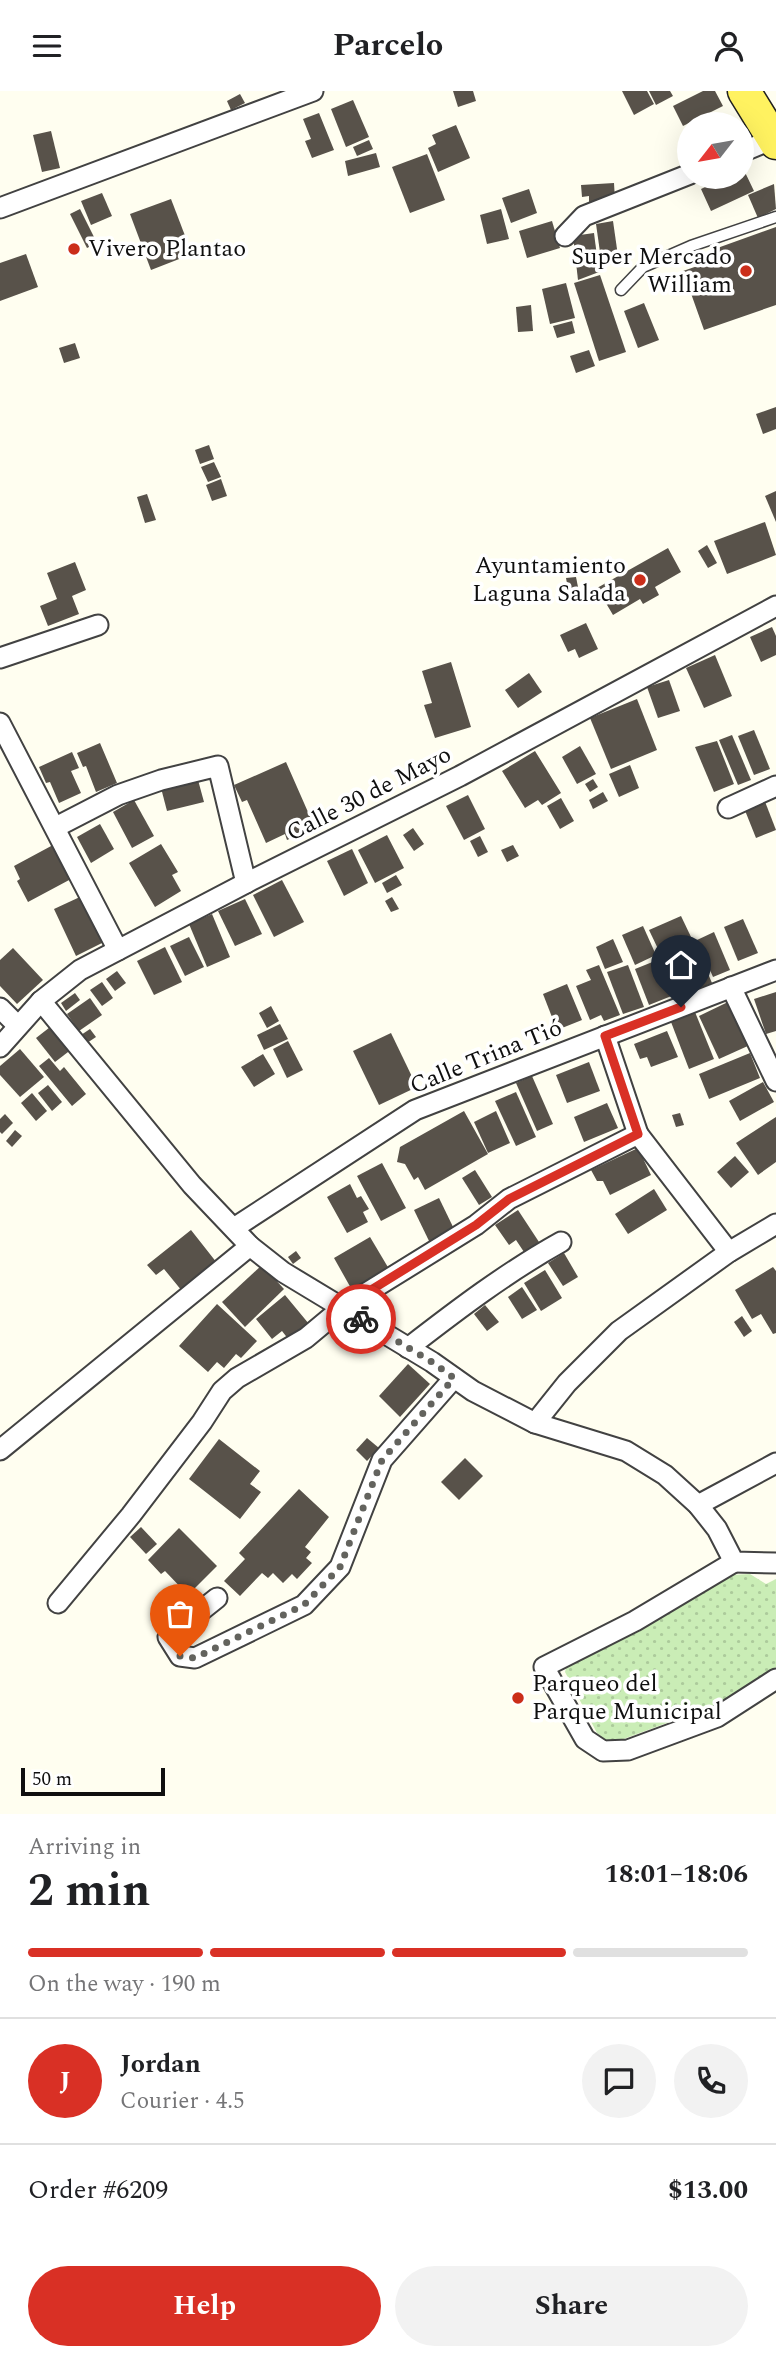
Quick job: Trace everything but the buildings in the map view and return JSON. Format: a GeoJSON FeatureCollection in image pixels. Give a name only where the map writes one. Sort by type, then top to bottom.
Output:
{"type":"FeatureCollection","features":[{"type":"Feature","properties":{"kind":"main road"},"geometry":{"type":"LineString","coordinates":[[744,91],[772,130]]}},
{"type":"Feature","properties":{"kind":"street"},"geometry":{"type":"LineString","coordinates":[[0,208],[313,91]]}},
{"type":"Feature","properties":{"kind":"street"},"geometry":{"type":"LineString","coordinates":[[754,143],[772,130]]}},
{"type":"Feature","properties":{"kind":"street"},"geometry":{"type":"LineString","coordinates":[[565,236],[584,216],[677,179]]}},
{"type":"Feature","properties":{"kind":"street","name":"Calle 30 de Mayo"},"geometry":{"type":"LineString","coordinates":[[0,1047],[41,1001],[80,970],[460,776],[776,606]]}},
{"type":"Feature","properties":{"kind":"street"},"geometry":{"type":"LineString","coordinates":[[0,658],[98,625]]}},
{"type":"Feature","properties":{"kind":"street"},"geometry":{"type":"LineString","coordinates":[[0,723],[118,950]]}},
{"type":"Feature","properties":{"kind":"street"},"geometry":{"type":"LineString","coordinates":[[56,827],[118,795],[161,780],[218,767],[246,883]]}},
{"type":"Feature","properties":{"kind":"street"},"geometry":{"type":"LineString","coordinates":[[728,808],[776,786]]}},
{"type":"Feature","properties":{"kind":"street","name":"Calle Trina Tió"},"geometry":{"type":"LineString","coordinates":[[234,1228],[415,1110],[776,970]]}},
{"type":"Feature","properties":{"kind":"street"},"geometry":{"type":"LineString","coordinates":[[732,987],[776,1081]]}},
{"type":"Feature","properties":{"kind":"street"},"geometry":{"type":"LineString","coordinates":[[41,1001],[192,1185],[250,1246],[283,1272],[473,1391],[535,1423],[626,1451],[665,1475],[698,1505],[717,1529],[734,1562]]}},
{"type":"Feature","properties":{"kind":"street"},"geometry":{"type":"LineString","coordinates":[[0,1008],[19,1026]]}},
{"type":"Feature","properties":{"kind":"street"},"geometry":{"type":"LineString","coordinates":[[605,1036],[638,1134],[729,1252]]}},
{"type":"Feature","properties":{"kind":"street"},"geometry":{"type":"LineString","coordinates":[[58,1603],[139,1505],[202,1423],[222,1391],[237,1378],[306,1338],[342,1308],[476,1225],[509,1199],[638,1134]]}},
{"type":"Feature","properties":{"kind":"street"},"geometry":{"type":"LineString","coordinates":[[535,1423],[567,1383],[619,1331],[729,1252],[776,1224]]}},
{"type":"Feature","properties":{"kind":"street"},"geometry":{"type":"LineString","coordinates":[[408,1348],[453,1313],[561,1242]]}},
{"type":"Feature","properties":{"kind":"street"},"geometry":{"type":"LineString","coordinates":[[0,1450],[250,1246]]}},
{"type":"Feature","properties":{"kind":"street"},"geometry":{"type":"LineString","coordinates":[[217,1598],[168,1637],[180,1656],[195,1658],[304,1605],[340,1567],[382,1460],[454,1378]]}},
{"type":"Feature","properties":{"kind":"street"},"geometry":{"type":"LineString","coordinates":[[698,1505],[776,1463]]}},
{"type":"Feature","properties":{"kind":"street"},"geometry":{"type":"LineString","coordinates":[[776,1563],[734,1562],[635,1621],[544,1667],[584,1739],[603,1751],[628,1750],[717,1717],[776,1679]]}},
{"type":"Feature","properties":{"kind":"lane"},"geometry":{"type":"LineString","coordinates":[[621,290],[643,267],[691,246],[776,217]]}},
{"type":"Feature","properties":{"kind":"green space"},"geometry":{"type":"Polygon","coordinates":[[[750,1574],[766,1584],[776,1579],[776,1667],[721,1703],[618,1741],[608,1742],[597,1733],[565,1672],[567,1664],[640,1631],[730,1575],[750,1574]]]}},
{"type":"Feature","properties":{"kind":"way so far"},"geometry":{"type":"LineString","coordinates":[[180,1656],[195,1658],[304,1605],[340,1567],[382,1460],[454,1378],[361,1319]]}},
{"type":"Feature","properties":{"kind":"place","name":"Vivero Plantao"},"geometry":{"type":"Point","coordinates":[74,249]}},
{"type":"Feature","properties":{"kind":"place","name":"Super Mercado William"},"geometry":{"type":"Point","coordinates":[746,271]}},
{"type":"Feature","properties":{"kind":"place","name":"Ayuntamiento Laguna Salada"},"geometry":{"type":"Point","coordinates":[640,580]}},
{"type":"Feature","properties":{"kind":"place","name":"Parqueo del Parque Municipal"},"geometry":{"type":"Point","coordinates":[518,1698]}},
{"type":"Feature","properties":{"kind":"route"},"geometry":{"type":"LineString","coordinates":[[361,1319],[342,1308],[476,1225],[509,1199],[638,1134],[605,1036],[681,1007]]}}]}
